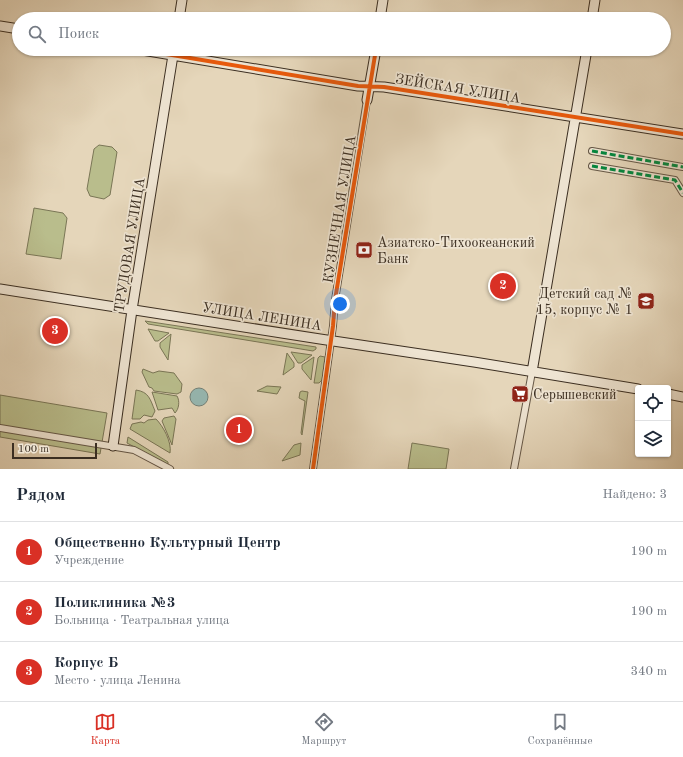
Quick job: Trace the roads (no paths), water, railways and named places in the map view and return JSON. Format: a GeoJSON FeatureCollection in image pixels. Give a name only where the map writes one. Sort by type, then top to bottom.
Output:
{"type":"FeatureCollection","features":[{"type":"Feature","properties":{"kind":"street"},"geometry":{"type":"LineString","coordinates":[[180,12],[182,0]]}},
{"type":"Feature","properties":{"kind":"street"},"geometry":{"type":"LineString","coordinates":[[381,12],[383,0]]}},
{"type":"Feature","properties":{"kind":"street"},"geometry":{"type":"LineString","coordinates":[[593,12],[595,0]]}},
{"type":"Feature","properties":{"kind":"street"},"geometry":{"type":"LineString","coordinates":[[0,26],[12,28]]}},
{"type":"Feature","properties":{"kind":"street","name":"ТРУДОВАЯ УЛИЦА"},"geometry":{"type":"LineString","coordinates":[[113,446],[132,310],[173,56]]}},
{"type":"Feature","properties":{"kind":"street","name":"ЗЕЙСКАЯ УЛИЦА"},"geometry":{"type":"LineString","coordinates":[[196,56],[370,87],[384,87],[683,134]]}},
{"type":"Feature","properties":{"kind":"street","name":"КУЗНЕЧНАЯ УЛИЦА"},"geometry":{"type":"LineString","coordinates":[[313,469],[331,341],[335,300],[375,56]]}},
{"type":"Feature","properties":{"kind":"street"},"geometry":{"type":"LineString","coordinates":[[514,469],[586,56]]}},
{"type":"Feature","properties":{"kind":"street"},"geometry":{"type":"LineString","coordinates":[[592,151],[683,167]]}},
{"type":"Feature","properties":{"kind":"street"},"geometry":{"type":"LineString","coordinates":[[592,166],[675,180],[683,194]]}},
{"type":"Feature","properties":{"kind":"street","name":"УЛИЦА ЛЕНИНА"},"geometry":{"type":"LineString","coordinates":[[0,288],[635,389]]}},
{"type":"Feature","properties":{"kind":"street"},"geometry":{"type":"LineString","coordinates":[[671,395],[683,397]]}},
{"type":"Feature","properties":{"kind":"street"},"geometry":{"type":"LineString","coordinates":[[0,428],[134,450],[170,469]]}},
{"type":"Feature","properties":{"kind":"water"},"geometry":{"type":"Polygon","coordinates":[[[199,388],[205,391],[208,397],[205,403],[199,406],[193,403],[190,397],[193,391],[199,388]]]}},
{"type":"Feature","properties":{"kind":"place","name":"Азиатско-Тихоокеанский Банк"},"geometry":{"type":"Point","coordinates":[364,250]}},
{"type":"Feature","properties":{"kind":"place","name":"Поликлиника №3"},"geometry":{"type":"Point","coordinates":[503,286]}},
{"type":"Feature","properties":{"kind":"place","name":"Детский сад № 15, корпус № 1"},"geometry":{"type":"Point","coordinates":[646,301]}},
{"type":"Feature","properties":{"kind":"place","name":"Корпус Б"},"geometry":{"type":"Point","coordinates":[55,331]}},
{"type":"Feature","properties":{"kind":"place","name":"Серышевский"},"geometry":{"type":"Point","coordinates":[520,394]}},
{"type":"Feature","properties":{"kind":"place","name":"Общественно Культурный Центр"},"geometry":{"type":"Point","coordinates":[239,430]}}]}
